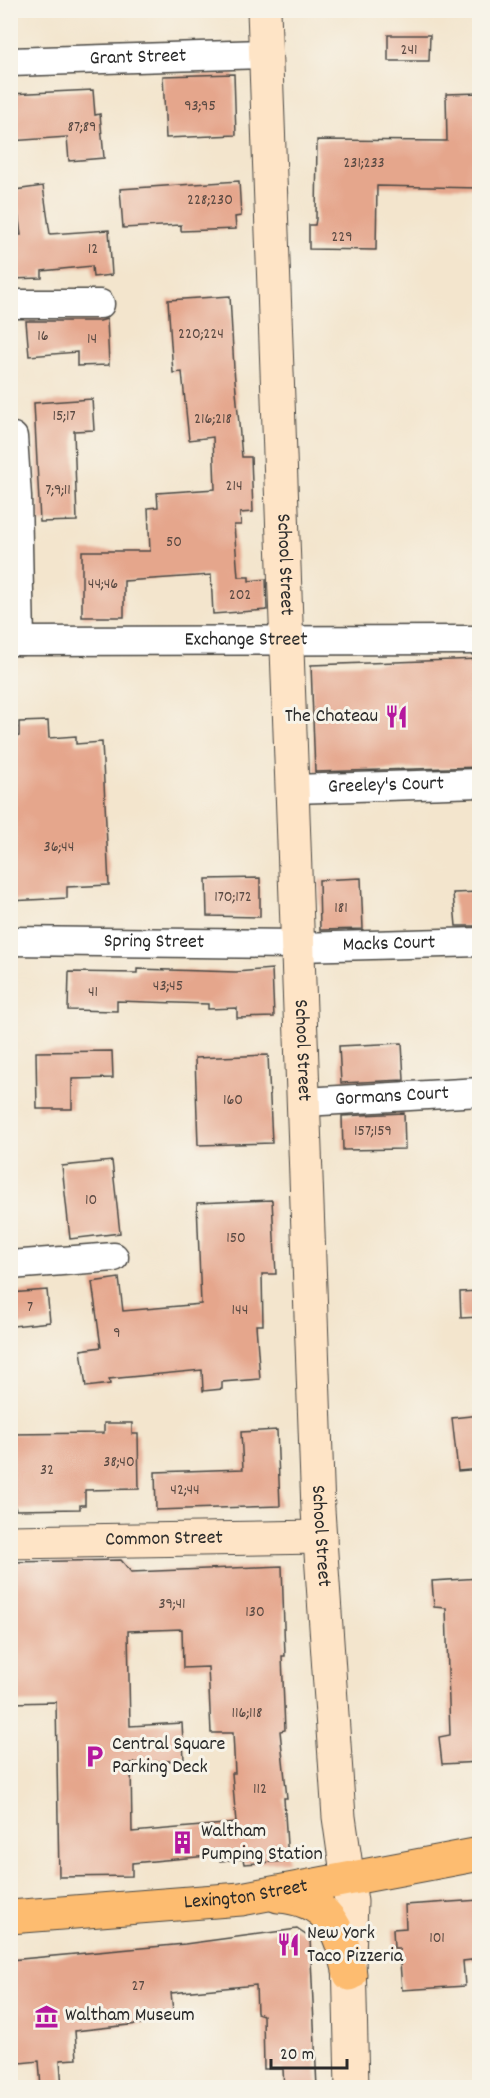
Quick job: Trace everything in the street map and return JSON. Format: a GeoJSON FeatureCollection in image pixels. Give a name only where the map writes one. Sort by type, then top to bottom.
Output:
{"type":"FeatureCollection","features":[{"type":"Feature","properties":{"kind":"main road","name":"Lexington Street"},"geometry":{"type":"LineString","coordinates":[[10,1917],[261,1896],[480,1854]]}},
{"type":"Feature","properties":{"kind":"main road"},"geometry":{"type":"LineString","coordinates":[[261,1896],[303,1900],[324,1912],[339,1936],[350,1974]]}},
{"type":"Feature","properties":{"kind":"street","name":"School Street"},"geometry":{"type":"LineString","coordinates":[[264,10],[320,1537],[339,1817],[351,1902],[352,2088]]}},
{"type":"Feature","properties":{"kind":"street","name":"Grant Street"},"geometry":{"type":"LineString","coordinates":[[10,62],[265,54]]}},
{"type":"Feature","properties":{"kind":"street"},"geometry":{"type":"LineString","coordinates":[[10,304],[100,304]]}},
{"type":"Feature","properties":{"kind":"street"},"geometry":{"type":"LineString","coordinates":[[13,437],[17,498],[15,641]]}},
{"type":"Feature","properties":{"kind":"street","name":"Exchange Street"},"geometry":{"type":"LineString","coordinates":[[15,641],[480,640]]}},
{"type":"Feature","properties":{"kind":"street","name":"Greeley's Court"},"geometry":{"type":"LineString","coordinates":[[293,789],[480,783]]}},
{"type":"Feature","properties":{"kind":"street","name":"Spring Street"},"geometry":{"type":"LineString","coordinates":[[10,941],[299,946]]}},
{"type":"Feature","properties":{"kind":"street","name":"Macks Court"},"geometry":{"type":"LineString","coordinates":[[299,946],[480,942]]}},
{"type":"Feature","properties":{"kind":"street","name":"Gormans Court"},"geometry":{"type":"LineString","coordinates":[[304,1102],[480,1092]]}},
{"type":"Feature","properties":{"kind":"street"},"geometry":{"type":"LineString","coordinates":[[10,1265],[114,1257]]}},
{"type":"Feature","properties":{"kind":"street","name":"Common Street"},"geometry":{"type":"LineString","coordinates":[[10,1542],[320,1537]]}},
{"type":"Feature","properties":{"kind":"building"},"geometry":{"type":"Polygon","coordinates":[[[388,35],[430,35],[429,61],[388,61],[388,35]]]}},
{"type":"Feature","properties":{"kind":"building"},"geometry":{"type":"Polygon","coordinates":[[[234,74],[236,135],[166,138],[163,76],[234,74]]]}},
{"type":"Feature","properties":{"kind":"building"},"geometry":{"type":"Polygon","coordinates":[[[93,90],[95,115],[100,114],[104,158],[69,161],[67,137],[10,141],[10,94],[93,90]]]}},
{"type":"Feature","properties":{"kind":"building"},"geometry":{"type":"Polygon","coordinates":[[[480,93],[480,188],[377,186],[376,250],[309,249],[309,225],[315,225],[316,219],[317,140],[447,141],[446,94],[480,93]]]}},
{"type":"Feature","properties":{"kind":"building"},"geometry":{"type":"Polygon","coordinates":[[[239,181],[241,216],[235,217],[236,229],[181,231],[181,225],[123,228],[120,189],[239,181]]]}},
{"type":"Feature","properties":{"kind":"building"},"geometry":{"type":"Polygon","coordinates":[[[43,186],[50,234],[109,230],[112,275],[93,277],[92,266],[42,271],[42,278],[10,279],[10,235],[21,235],[15,190],[43,186]]]}},
{"type":"Feature","properties":{"kind":"building"},"geometry":{"type":"Polygon","coordinates":[[[230,296],[242,457],[251,457],[253,512],[240,513],[241,525],[234,525],[238,577],[249,577],[249,581],[266,579],[267,610],[213,614],[211,575],[124,581],[124,617],[82,617],[82,551],[150,551],[148,508],[158,507],[157,493],[215,489],[213,437],[189,440],[182,372],[173,373],[168,300],[230,296]]]}},
{"type":"Feature","properties":{"kind":"building"},"geometry":{"type":"Polygon","coordinates":[[[107,319],[109,365],[77,366],[77,352],[29,356],[26,321],[100,321],[107,319]]]}},
{"type":"Feature","properties":{"kind":"building"},"geometry":{"type":"Polygon","coordinates":[[[92,399],[94,430],[74,431],[77,521],[40,522],[34,403],[92,399]]]}},
{"type":"Feature","properties":{"kind":"building","name":"The Chateau"},"geometry":{"type":"Polygon","coordinates":[[[480,659],[480,767],[315,772],[311,665],[480,659]]]}},
{"type":"Feature","properties":{"kind":"building"},"geometry":{"type":"Polygon","coordinates":[[[48,721],[49,738],[76,736],[76,744],[102,742],[109,885],[67,887],[67,898],[10,901],[10,808],[14,808],[10,737],[19,736],[19,722],[48,721]]]}},
{"type":"Feature","properties":{"kind":"building"},"geometry":{"type":"Polygon","coordinates":[[[260,878],[260,917],[207,916],[206,879],[260,878]]]}},
{"type":"Feature","properties":{"kind":"building"},"geometry":{"type":"Polygon","coordinates":[[[361,878],[363,929],[320,930],[319,880],[361,878]]]}},
{"type":"Feature","properties":{"kind":"building"},"geometry":{"type":"Polygon","coordinates":[[[480,892],[480,926],[456,926],[453,893],[480,892]]]}},
{"type":"Feature","properties":{"kind":"building"},"geometry":{"type":"Polygon","coordinates":[[[137,969],[236,972],[272,969],[274,1017],[237,1018],[237,1008],[208,1009],[208,1004],[117,1001],[117,1011],[68,1010],[69,972],[137,973],[137,969]]]}},
{"type":"Feature","properties":{"kind":"building"},"geometry":{"type":"Polygon","coordinates":[[[402,1043],[404,1080],[341,1083],[339,1046],[402,1043]]]}},
{"type":"Feature","properties":{"kind":"building"},"geometry":{"type":"Polygon","coordinates":[[[112,1051],[113,1078],[72,1079],[72,1109],[37,1109],[36,1052],[112,1051]]]}},
{"type":"Feature","properties":{"kind":"building"},"geometry":{"type":"Polygon","coordinates":[[[268,1055],[272,1143],[198,1145],[195,1058],[268,1055]]]}},
{"type":"Feature","properties":{"kind":"building"},"geometry":{"type":"Polygon","coordinates":[[[404,1113],[405,1149],[343,1150],[342,1116],[404,1113]]]}},
{"type":"Feature","properties":{"kind":"building"},"geometry":{"type":"Polygon","coordinates":[[[112,1161],[120,1233],[70,1239],[62,1166],[112,1161]]]}},
{"type":"Feature","properties":{"kind":"building"},"geometry":{"type":"Polygon","coordinates":[[[272,1200],[276,1274],[262,1274],[263,1325],[256,1325],[260,1379],[222,1382],[222,1389],[203,1391],[202,1370],[109,1379],[110,1384],[86,1387],[81,1350],[101,1347],[92,1282],[119,1278],[123,1311],[201,1304],[197,1203],[272,1200]]]}},
{"type":"Feature","properties":{"kind":"building"},"geometry":{"type":"Polygon","coordinates":[[[47,1290],[50,1322],[13,1326],[13,1321],[10,1322],[10,1293],[47,1290]]]}},
{"type":"Feature","properties":{"kind":"building"},"geometry":{"type":"Polygon","coordinates":[[[480,1291],[480,1317],[461,1318],[460,1292],[480,1291]]]}},
{"type":"Feature","properties":{"kind":"building"},"geometry":{"type":"Polygon","coordinates":[[[480,1415],[480,1469],[458,1471],[452,1418],[480,1415]]]}},
{"type":"Feature","properties":{"kind":"building"},"geometry":{"type":"Polygon","coordinates":[[[104,1423],[132,1423],[132,1434],[138,1434],[139,1489],[85,1490],[85,1505],[80,1505],[80,1509],[16,1510],[15,1507],[10,1507],[10,1434],[104,1433],[104,1423]]]}},
{"type":"Feature","properties":{"kind":"building"},"geometry":{"type":"Polygon","coordinates":[[[277,1430],[280,1506],[156,1510],[155,1472],[243,1469],[241,1432],[277,1430]]]}},
{"type":"Feature","properties":{"kind":"building"},"geometry":{"type":"Polygon","coordinates":[[[121,1560],[131,1572],[282,1566],[285,1730],[280,1731],[287,1798],[284,1798],[288,1861],[244,1864],[243,1859],[220,1861],[219,1855],[132,1863],[132,1876],[59,1877],[56,1702],[10,1703],[10,1562],[121,1560]],[[182,1629],[128,1631],[130,1726],[182,1723],[184,1760],[131,1763],[132,1832],[236,1823],[232,1773],[235,1773],[233,1733],[211,1733],[208,1667],[183,1668],[182,1629]]]}},
{"type":"Feature","properties":{"kind":"building"},"geometry":{"type":"Polygon","coordinates":[[[480,1578],[480,1762],[442,1764],[439,1737],[450,1735],[446,1608],[434,1607],[432,1581],[480,1578]]]}},
{"type":"Feature","properties":{"kind":"building"},"geometry":{"type":"Polygon","coordinates":[[[480,1900],[480,1959],[463,1961],[465,1986],[402,1990],[399,1948],[394,1948],[393,1929],[406,1928],[405,1905],[480,1900]]]}},
{"type":"Feature","properties":{"kind":"building"},"geometry":{"type":"Polygon","coordinates":[[[297,1929],[310,1938],[317,2088],[284,2088],[283,2069],[264,2069],[263,2015],[257,2013],[256,1985],[171,1993],[174,2020],[75,2031],[77,2059],[60,2060],[62,2088],[41,2088],[39,2061],[10,2064],[10,1960],[185,1944],[297,1929]]]}},
{"type":"Feature","properties":{"kind":"place","name":"The Chateau"},"geometry":{"type":"Point","coordinates":[396,717]}},
{"type":"Feature","properties":{"kind":"place","name":"Central Square Parking Deck"},"geometry":{"type":"Point","coordinates":[94,1757]}},
{"type":"Feature","properties":{"kind":"place","name":"Waltham Pumping Station"},"geometry":{"type":"Point","coordinates":[183,1843]}},
{"type":"Feature","properties":{"kind":"place","name":"New York Taco Pizzeria"},"geometry":{"type":"Point","coordinates":[289,1945]}},
{"type":"Feature","properties":{"kind":"place","name":"Waltham Museum"},"geometry":{"type":"Point","coordinates":[47,2016]}}]}
